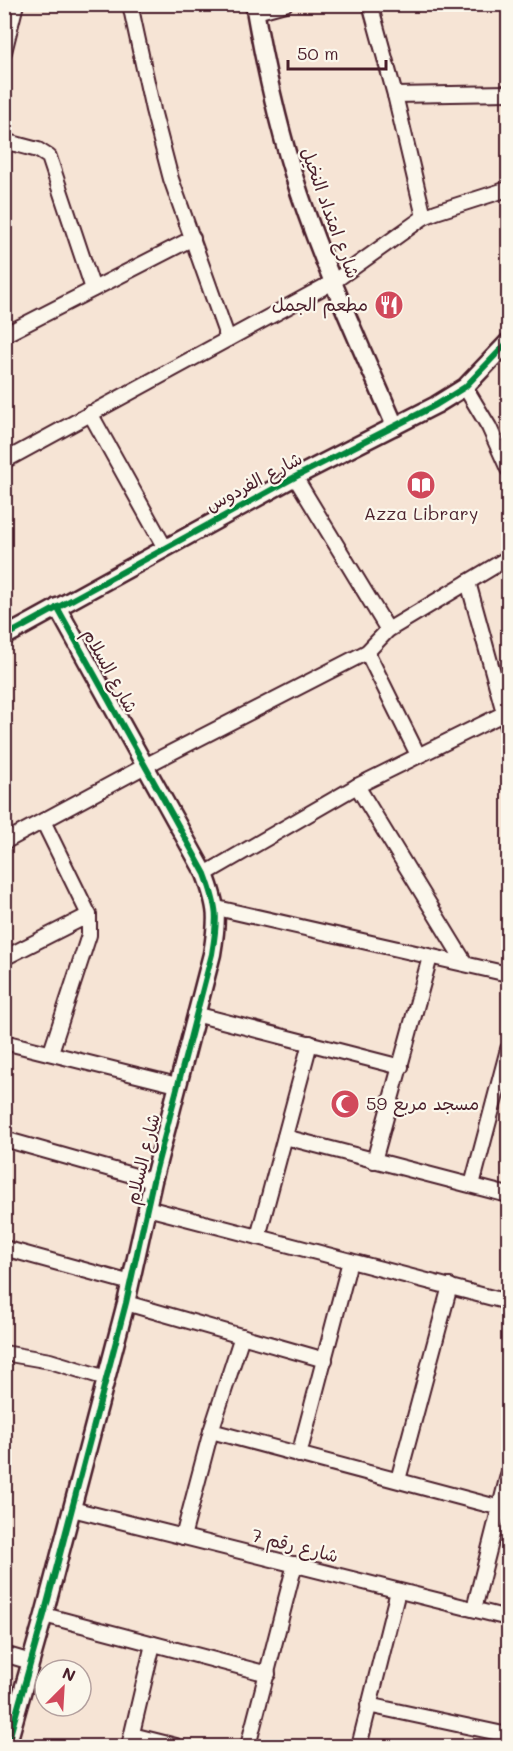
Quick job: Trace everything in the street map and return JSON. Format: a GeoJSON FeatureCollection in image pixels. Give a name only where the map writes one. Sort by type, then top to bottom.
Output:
{"type":"FeatureCollection","features":[{"type":"Feature","properties":{"kind":"street"},"geometry":{"type":"LineString","coordinates":[[4,52],[16,4]]}},
{"type":"Feature","properties":{"kind":"street"},"geometry":{"type":"LineString","coordinates":[[130,4],[171,179],[228,339]]}},
{"type":"Feature","properties":{"kind":"street"},"geometry":{"type":"LineString","coordinates":[[255,8],[285,4]]}},
{"type":"Feature","properties":{"kind":"street"},"geometry":{"type":"LineString","coordinates":[[370,4],[395,95],[424,218]]}},
{"type":"Feature","properties":{"kind":"street","name":"شارع امتداد النخيل"},"geometry":{"type":"LineString","coordinates":[[255,8],[265,67],[279,126],[312,230],[395,426]]}},
{"type":"Feature","properties":{"kind":"street"},"geometry":{"type":"LineString","coordinates":[[395,95],[508,93]]}},
{"type":"Feature","properties":{"kind":"street"},"geometry":{"type":"LineString","coordinates":[[4,141],[38,150],[49,157],[93,289]]}},
{"type":"Feature","properties":{"kind":"street"},"geometry":{"type":"LineString","coordinates":[[4,461],[333,282],[424,218],[508,189]]}},
{"type":"Feature","properties":{"kind":"street"},"geometry":{"type":"LineString","coordinates":[[4,335],[193,238]]}},
{"type":"Feature","properties":{"kind":"street","name":"شارع الفردوس"},"geometry":{"type":"LineString","coordinates":[[4,637],[295,477],[465,387],[508,342]]}},
{"type":"Feature","properties":{"kind":"street"},"geometry":{"type":"LineString","coordinates":[[465,387],[489,427],[508,469]]}},
{"type":"Feature","properties":{"kind":"street"},"geometry":{"type":"LineString","coordinates":[[90,413],[165,548]]}},
{"type":"Feature","properties":{"kind":"street"},"geometry":{"type":"LineString","coordinates":[[295,477],[388,630]]}},
{"type":"Feature","properties":{"kind":"street"},"geometry":{"type":"LineString","coordinates":[[4,842],[367,652],[388,630],[508,558]]}},
{"type":"Feature","properties":{"kind":"street"},"geometry":{"type":"LineString","coordinates":[[468,582],[508,727]]}},
{"type":"Feature","properties":{"kind":"street","name":"شارع السلام"},"geometry":{"type":"LineString","coordinates":[[7,1746],[126,1304],[153,1181],[212,954],[217,908],[205,874],[57,607]]}},
{"type":"Feature","properties":{"kind":"street"},"geometry":{"type":"LineString","coordinates":[[367,652],[418,755]]}},
{"type":"Feature","properties":{"kind":"street"},"geometry":{"type":"LineString","coordinates":[[205,874],[357,786],[505,713]]}},
{"type":"Feature","properties":{"kind":"street"},"geometry":{"type":"LineString","coordinates":[[357,786],[465,963]]}},
{"type":"Feature","properties":{"kind":"street"},"geometry":{"type":"LineString","coordinates":[[43,821],[89,915],[88,935],[51,1052]]}},
{"type":"Feature","properties":{"kind":"street"},"geometry":{"type":"LineString","coordinates":[[217,908],[508,974]]}},
{"type":"Feature","properties":{"kind":"street"},"geometry":{"type":"LineString","coordinates":[[4,958],[89,915]]}},
{"type":"Feature","properties":{"kind":"street"},"geometry":{"type":"LineString","coordinates":[[374,1161],[430,957]]}},
{"type":"Feature","properties":{"kind":"street"},"geometry":{"type":"LineString","coordinates":[[195,1014],[401,1067]]}},
{"type":"Feature","properties":{"kind":"street"},"geometry":{"type":"LineString","coordinates":[[4,1042],[177,1085]]}},
{"type":"Feature","properties":{"kind":"street"},"geometry":{"type":"LineString","coordinates":[[258,1237],[310,1043]]}},
{"type":"Feature","properties":{"kind":"street"},"geometry":{"type":"LineString","coordinates":[[472,1185],[508,1049]]}},
{"type":"Feature","properties":{"kind":"street"},"geometry":{"type":"LineString","coordinates":[[285,1137],[508,1195]]}},
{"type":"Feature","properties":{"kind":"street"},"geometry":{"type":"LineString","coordinates":[[4,1139],[153,1181]]}},
{"type":"Feature","properties":{"kind":"street"},"geometry":{"type":"LineString","coordinates":[[147,1208],[508,1302]]}},
{"type":"Feature","properties":{"kind":"street"},"geometry":{"type":"LineString","coordinates":[[4,1248],[131,1282]]}},
{"type":"Feature","properties":{"kind":"street"},"geometry":{"type":"LineString","coordinates":[[298,1455],[326,1359],[350,1261]]}},
{"type":"Feature","properties":{"kind":"street"},"geometry":{"type":"LineString","coordinates":[[398,1480],[450,1286]]}},
{"type":"Feature","properties":{"kind":"street"},"geometry":{"type":"LineString","coordinates":[[126,1304],[326,1359]]}},
{"type":"Feature","properties":{"kind":"street"},"geometry":{"type":"LineString","coordinates":[[183,1537],[211,1431],[242,1336]]}},
{"type":"Feature","properties":{"kind":"street"},"geometry":{"type":"LineString","coordinates":[[4,1353],[50,1361],[106,1378]]}},
{"type":"Feature","properties":{"kind":"street"},"geometry":{"type":"LineString","coordinates":[[211,1431],[505,1510]]}},
{"type":"Feature","properties":{"kind":"street"},"geometry":{"type":"LineString","coordinates":[[474,1609],[505,1510],[508,1475]]}},
{"type":"Feature","properties":{"kind":"street","name":"شارع رقم 7"},"geometry":{"type":"LineString","coordinates":[[72,1509],[508,1618]]}},
{"type":"Feature","properties":{"kind":"street"},"geometry":{"type":"LineString","coordinates":[[248,1746],[296,1564]]}},
{"type":"Feature","properties":{"kind":"street"},"geometry":{"type":"LineString","coordinates":[[359,1746],[398,1591]]}},
{"type":"Feature","properties":{"kind":"street"},"geometry":{"type":"LineString","coordinates":[[44,1615],[268,1674]]}},
{"type":"Feature","properties":{"kind":"street"},"geometry":{"type":"LineString","coordinates":[[153,1644],[131,1741],[176,1746]]}},
{"type":"Feature","properties":{"kind":"street"},"geometry":{"type":"LineString","coordinates":[[4,1654],[31,1662]]}},
{"type":"Feature","properties":{"kind":"street"},"geometry":{"type":"LineString","coordinates":[[368,1705],[508,1735]]}},
{"type":"Feature","properties":{"kind":"cycle path"},"geometry":{"type":"LineString","coordinates":[[4,637],[295,477],[436,405],[465,387],[508,342]]}},
{"type":"Feature","properties":{"kind":"cycle path"},"geometry":{"type":"LineString","coordinates":[[7,1746],[126,1303],[153,1181],[212,954],[216,922],[215,905],[205,874],[57,607]]}},
{"type":"Feature","properties":{"kind":"place","name":"مطعم الجمل"},"geometry":{"type":"Point","coordinates":[389,305]}},
{"type":"Feature","properties":{"kind":"place","name":"Azza Library"},"geometry":{"type":"Point","coordinates":[421,485]}},
{"type":"Feature","properties":{"kind":"place","name":"مسجد مربع 59"},"geometry":{"type":"Point","coordinates":[345,1104]}}]}
